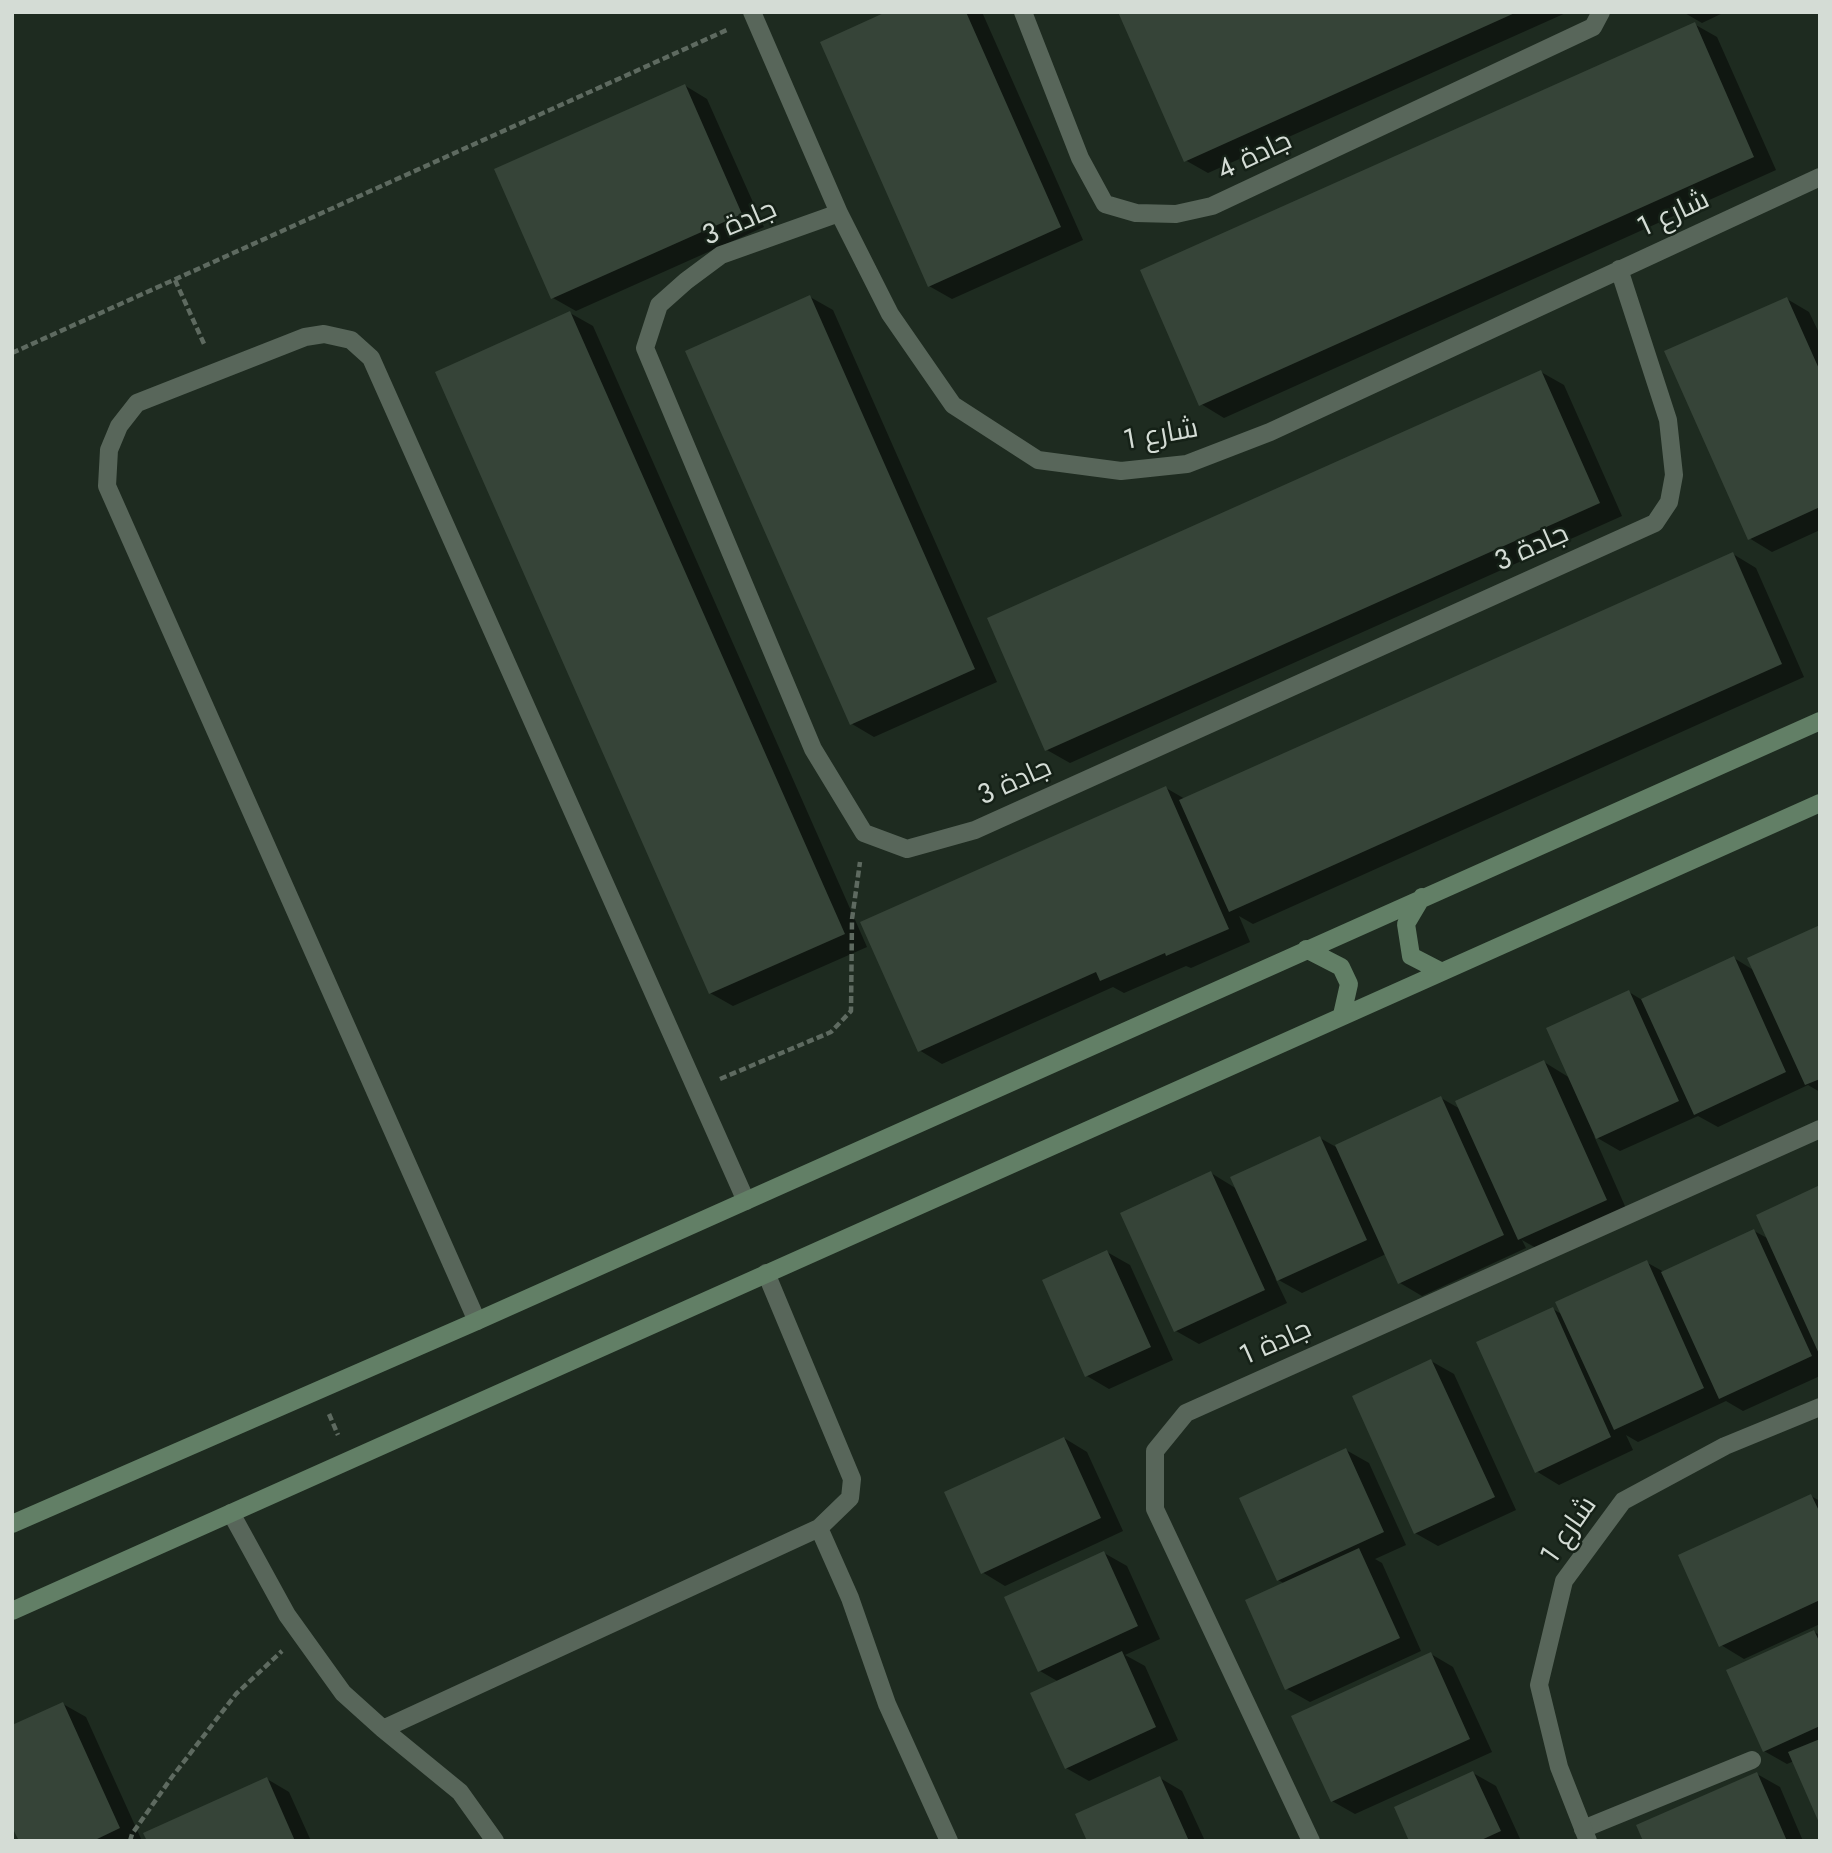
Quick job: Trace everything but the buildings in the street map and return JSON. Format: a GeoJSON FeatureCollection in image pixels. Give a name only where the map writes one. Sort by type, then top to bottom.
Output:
{"type":"FeatureCollection","features":[{"type":"Feature","properties":{"kind":"street","name":"جادة 4"},"geometry":{"type":"LineString","coordinates":[[1023,12],[1080,158],[1105,204],[1136,213],[1176,214],[1212,206],[1593,27],[1601,12]]}},
{"type":"Feature","properties":{"kind":"street","name":"شارع 1"},"geometry":{"type":"LineString","coordinates":[[754,15],[839,213],[890,314],[953,405],[1038,460],[1121,471],[1187,464],[1270,432],[1820,177]]}},
{"type":"Feature","properties":{"kind":"street","name":"جادة 3"},"geometry":{"type":"LineString","coordinates":[[839,213],[721,255],[659,305],[645,348],[813,750],[864,833],[907,849],[975,830],[1655,523],[1670,502],[1674,475],[1668,420],[1619,269]]}},
{"type":"Feature","properties":{"kind":"street"},"geometry":{"type":"LineString","coordinates":[[477,1321],[107,486],[109,450],[119,426],[137,403],[305,337],[324,334],[351,340],[371,358],[746,1201]]}},
{"type":"Feature","properties":{"kind":"street"},"geometry":{"type":"LineString","coordinates":[[12,1524],[477,1321],[1820,721]]}},
{"type":"Feature","properties":{"kind":"street"},"geometry":{"type":"LineString","coordinates":[[12,1611],[1820,803]]}},
{"type":"Feature","properties":{"kind":"street"},"geometry":{"type":"LineString","coordinates":[[1422,897],[1406,924],[1411,956],[1440,971]]}},
{"type":"Feature","properties":{"kind":"street"},"geometry":{"type":"LineString","coordinates":[[1306,949],[1341,967],[1349,984],[1342,1015]]}},
{"type":"Feature","properties":{"kind":"street","name":"جادة 1"},"geometry":{"type":"LineString","coordinates":[[1311,1841],[1155,1510],[1155,1451],[1186,1413],[1820,1129]]}},
{"type":"Feature","properties":{"kind":"street"},"geometry":{"type":"LineString","coordinates":[[383,1729],[818,1528],[850,1498],[852,1479],[766,1273]]}},
{"type":"Feature","properties":{"kind":"street","name":"شارع 1"},"geometry":{"type":"LineString","coordinates":[[1586,1835],[1559,1767],[1539,1685],[1564,1581],[1623,1501],[1725,1446],[1820,1407]]}},
{"type":"Feature","properties":{"kind":"street"},"geometry":{"type":"LineString","coordinates":[[231,1513],[287,1615],[343,1693],[460,1792],[495,1841]]}},
{"type":"Feature","properties":{"kind":"street"},"geometry":{"type":"LineString","coordinates":[[818,1528],[849,1598],[887,1704],[949,1841]]}},
{"type":"Feature","properties":{"kind":"street"},"geometry":{"type":"LineString","coordinates":[[1586,1835],[1752,1760]]}},
{"type":"Feature","properties":{"kind":"path"},"geometry":{"type":"LineString","coordinates":[[12,353],[754,15]]}},
{"type":"Feature","properties":{"kind":"path"},"geometry":{"type":"LineString","coordinates":[[175,280],[218,372]]}},
{"type":"Feature","properties":{"kind":"path"},"geometry":{"type":"LineString","coordinates":[[696,1089],[831,1032],[851,1011],[852,919],[864,833]]}},
{"type":"Feature","properties":{"kind":"path"},"geometry":{"type":"LineString","coordinates":[[319,1391],[349,1460]]}},
{"type":"Feature","properties":{"kind":"path"},"geometry":{"type":"LineString","coordinates":[[130,1841],[132,1834],[172,1777],[236,1694],[300,1634]]}}]}
